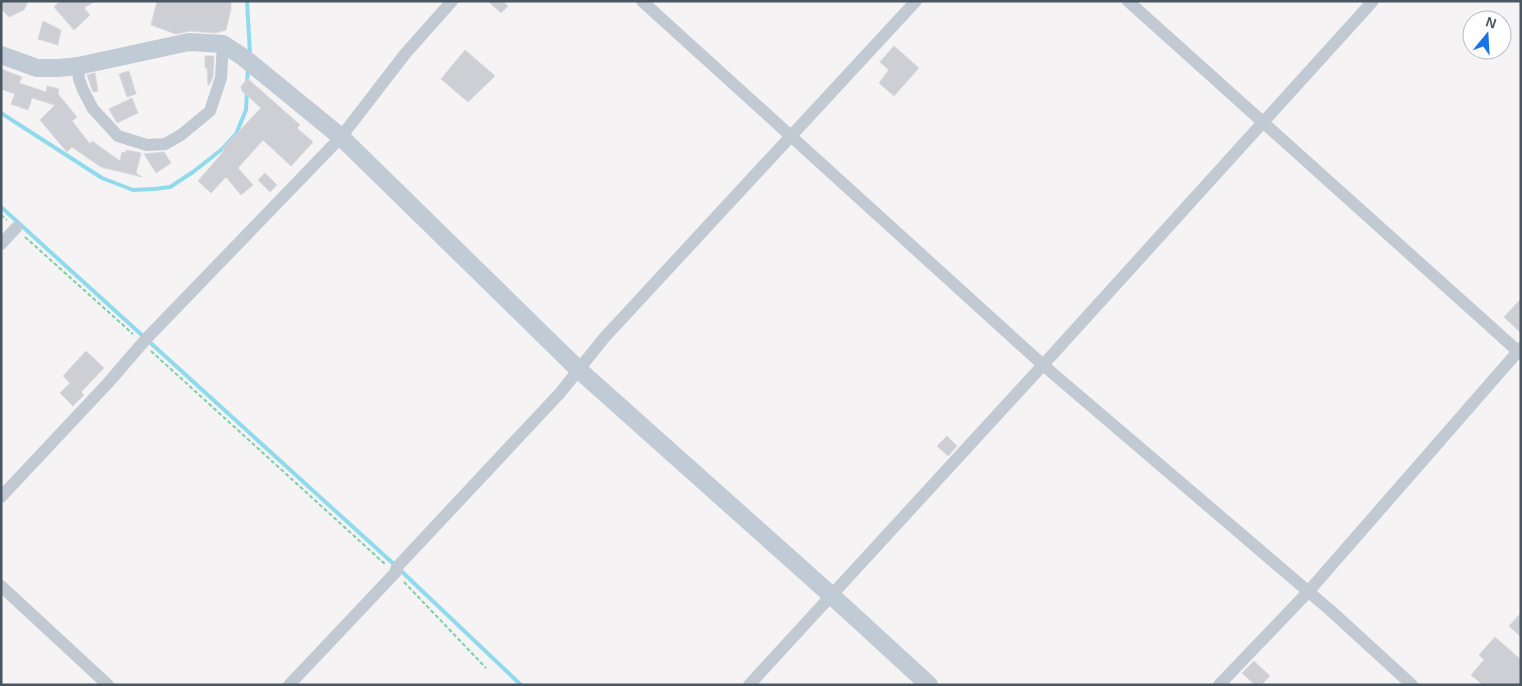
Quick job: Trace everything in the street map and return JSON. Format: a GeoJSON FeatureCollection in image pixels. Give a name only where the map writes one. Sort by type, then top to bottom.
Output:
{"type":"FeatureCollection","features":[{"type":"Feature","properties":{"kind":"street"},"geometry":{"type":"LineString","coordinates":[[1,497],[143,343],[341,137],[405,54],[452,1]]}},
{"type":"Feature","properties":{"kind":"street"},"geometry":{"type":"LineString","coordinates":[[642,1],[1043,365],[1308,592],[1412,685]]}},
{"type":"Feature","properties":{"kind":"street"},"geometry":{"type":"LineString","coordinates":[[289,685],[395,573],[397,567],[579,370],[604,338],[916,1]]}},
{"type":"Feature","properties":{"kind":"street"},"geometry":{"type":"LineString","coordinates":[[1128,1],[1520,351],[1308,592],[1219,685]]}},
{"type":"Feature","properties":{"kind":"street"},"geometry":{"type":"LineString","coordinates":[[749,685],[1043,365],[1373,1]]}},
{"type":"Feature","properties":{"kind":"street"},"geometry":{"type":"LineString","coordinates":[[1,55],[37,68],[58,68],[78,66],[189,42],[233,50],[341,137],[579,370],[929,685]]}},
{"type":"Feature","properties":{"kind":"street"},"geometry":{"type":"LineString","coordinates":[[78,66],[79,79],[83,90],[94,109],[118,136],[146,146],[165,144],[181,136],[210,111],[233,50]]}},
{"type":"Feature","properties":{"kind":"street"},"geometry":{"type":"LineString","coordinates":[[1,244],[16,228]]}},
{"type":"Feature","properties":{"kind":"street"},"geometry":{"type":"LineString","coordinates":[[1,586],[108,685]]}},
{"type":"Feature","properties":{"kind":"path"},"geometry":{"type":"LineString","coordinates":[[1,215],[395,573],[486,668]]}},
{"type":"Feature","properties":{"kind":"building"},"geometry":{"type":"Polygon","coordinates":[[[1,1],[28,1],[24,10],[9,17],[1,9],[1,1]]]}},
{"type":"Feature","properties":{"kind":"building"},"geometry":{"type":"Polygon","coordinates":[[[60,1],[95,1],[84,8],[90,15],[74,30],[54,7],[60,1]]]}},
{"type":"Feature","properties":{"kind":"building"},"geometry":{"type":"Polygon","coordinates":[[[157,1],[231,1],[226,30],[215,33],[190,31],[176,34],[151,25],[157,1]]]}},
{"type":"Feature","properties":{"kind":"building"},"geometry":{"type":"Polygon","coordinates":[[[488,1],[503,1],[508,6],[501,13],[488,1]]]}},
{"type":"Feature","properties":{"kind":"building"},"geometry":{"type":"Polygon","coordinates":[[[43,21],[61,30],[58,45],[38,39],[43,21]]]}},
{"type":"Feature","properties":{"kind":"building"},"geometry":{"type":"Polygon","coordinates":[[[894,46],[919,68],[894,96],[879,83],[889,70],[880,62],[894,46]]]}},
{"type":"Feature","properties":{"kind":"building"},"geometry":{"type":"Polygon","coordinates":[[[465,50],[495,76],[468,102],[441,79],[465,50]]]}},
{"type":"Feature","properties":{"kind":"building"},"geometry":{"type":"Polygon","coordinates":[[[205,56],[214,56],[213,76],[208,85],[207,68],[205,68],[205,56]]]}},
{"type":"Feature","properties":{"kind":"building"},"geometry":{"type":"Polygon","coordinates":[[[1,69],[22,77],[19,83],[46,92],[47,86],[59,89],[58,94],[77,117],[72,121],[90,144],[92,141],[120,161],[122,152],[126,153],[126,150],[141,153],[136,173],[142,177],[101,167],[72,147],[67,152],[40,120],[55,105],[32,98],[28,110],[11,104],[15,94],[1,89],[1,69]]]}},
{"type":"Feature","properties":{"kind":"building"},"geometry":{"type":"Polygon","coordinates":[[[129,71],[136,94],[127,97],[119,74],[129,71]]]}},
{"type":"Feature","properties":{"kind":"building"},"geometry":{"type":"Polygon","coordinates":[[[95,73],[98,91],[93,92],[87,75],[95,73]]]}},
{"type":"Feature","properties":{"kind":"building"},"geometry":{"type":"Polygon","coordinates":[[[248,79],[300,125],[297,128],[313,142],[291,166],[263,140],[238,168],[253,185],[241,195],[226,177],[211,193],[198,181],[224,151],[222,149],[261,108],[242,91],[241,86],[248,79]]]}},
{"type":"Feature","properties":{"kind":"building"},"geometry":{"type":"Polygon","coordinates":[[[132,98],[138,113],[117,123],[109,109],[132,98]]]}},
{"type":"Feature","properties":{"kind":"building"},"geometry":{"type":"Polygon","coordinates":[[[164,152],[171,163],[156,173],[144,154],[164,152]]]}},
{"type":"Feature","properties":{"kind":"building"},"geometry":{"type":"Polygon","coordinates":[[[265,173],[277,185],[270,192],[258,180],[265,173]]]}},
{"type":"Feature","properties":{"kind":"building"},"geometry":{"type":"Polygon","coordinates":[[[1521,299],[1521,333],[1504,317],[1521,299]]]}},
{"type":"Feature","properties":{"kind":"building"},"geometry":{"type":"Polygon","coordinates":[[[86,351],[104,368],[81,392],[84,395],[73,406],[60,393],[70,383],[63,376],[86,351]]]}},
{"type":"Feature","properties":{"kind":"building"},"geometry":{"type":"Polygon","coordinates":[[[947,436],[957,446],[948,456],[937,446],[947,436]]]}},
{"type":"Feature","properties":{"kind":"building"},"geometry":{"type":"Polygon","coordinates":[[[1521,613],[1521,637],[1509,626],[1521,613]]]}},
{"type":"Feature","properties":{"kind":"building"},"geometry":{"type":"Polygon","coordinates":[[[1495,637],[1521,660],[1521,685],[1483,685],[1471,675],[1484,660],[1479,655],[1495,637]]]}},
{"type":"Feature","properties":{"kind":"building"},"geometry":{"type":"Polygon","coordinates":[[[1254,661],[1270,676],[1261,685],[1255,685],[1242,673],[1254,661]]]}},
{"type":"Feature","properties":{"kind":"waterway"},"geometry":{"type":"LineString","coordinates":[[247,1],[250,54]]}},
{"type":"Feature","properties":{"kind":"waterway"},"geometry":{"type":"LineString","coordinates":[[247,84],[248,69]]}},
{"type":"Feature","properties":{"kind":"waterway"},"geometry":{"type":"LineString","coordinates":[[1,113],[102,178],[133,190],[154,189],[170,187],[221,150],[236,134],[246,110],[247,91]]}},
{"type":"Feature","properties":{"kind":"waterway"},"geometry":{"type":"LineString","coordinates":[[1,207],[397,567],[521,685]]}}]}
